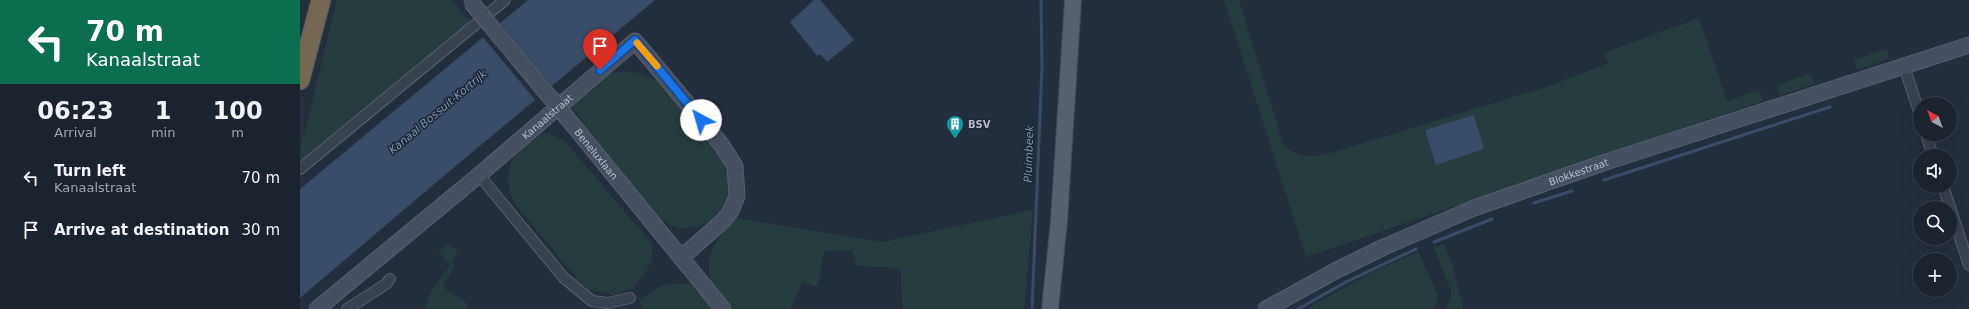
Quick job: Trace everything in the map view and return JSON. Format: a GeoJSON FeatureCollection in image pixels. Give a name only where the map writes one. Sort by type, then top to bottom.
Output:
{"type":"FeatureCollection","features":[{"type":"Feature","properties":{"kind":"highway"},"geometry":{"type":"LineString","coordinates":[[300,80],[321,0]]}},
{"type":"Feature","properties":{"kind":"main road"},"geometry":{"type":"LineString","coordinates":[[1053,309],[1053,289],[1073,0]]}},
{"type":"Feature","properties":{"kind":"main road"},"geometry":{"type":"LineString","coordinates":[[1050,309],[1053,289]]}},
{"type":"Feature","properties":{"kind":"street"},"geometry":{"type":"LineString","coordinates":[[300,169],[505,0]]}},
{"type":"Feature","properties":{"kind":"street","name":"Beneluxlaan"},"geometry":{"type":"LineString","coordinates":[[470,1],[723,309]]}},
{"type":"Feature","properties":{"kind":"street","name":"Kanaalstraat"},"geometry":{"type":"LineString","coordinates":[[317,309],[478,175],[635,40],[721,144],[735,166],[737,196],[731,211],[723,221],[681,258]]}},
{"type":"Feature","properties":{"kind":"street","name":"Blokkestraat"},"geometry":{"type":"LineString","coordinates":[[1266,309],[1384,246],[1474,208],[1606,162],[1969,45]]}},
{"type":"Feature","properties":{"kind":"street"},"geometry":{"type":"LineString","coordinates":[[1904,66],[1914,97]]}},
{"type":"Feature","properties":{"kind":"street"},"geometry":{"type":"LineString","coordinates":[[478,175],[564,278],[592,301],[608,302],[630,298]]}},
{"type":"Feature","properties":{"kind":"street"},"geometry":{"type":"LineString","coordinates":[[1945,193],[1969,265]]}},
{"type":"Feature","properties":{"kind":"street"},"geometry":{"type":"LineString","coordinates":[[347,309],[386,284],[390,279]]}},
{"type":"Feature","properties":{"kind":"green space"},"geometry":{"type":"Polygon","coordinates":[[[337,0],[451,0],[472,24],[300,166],[300,151],[337,0]]]}},
{"type":"Feature","properties":{"kind":"green space"},"geometry":{"type":"Polygon","coordinates":[[[1224,0],[1239,0],[1283,143],[1294,152],[1305,156],[1317,156],[1331,153],[1549,86],[1608,63],[1603,53],[1699,18],[1727,101],[1759,90],[1763,101],[1306,257],[1224,0]]]}},
{"type":"Feature","properties":{"kind":"green space"},"geometry":{"type":"Polygon","coordinates":[[[1887,49],[1889,59],[1857,70],[1854,60],[1887,49]]]}},
{"type":"Feature","properties":{"kind":"green space"},"geometry":{"type":"Polygon","coordinates":[[[629,71],[649,77],[663,87],[712,143],[720,155],[727,168],[730,181],[729,194],[724,207],[716,218],[691,228],[680,228],[670,225],[659,218],[577,124],[582,119],[570,105],[605,77],[613,73],[629,71]]]}},
{"type":"Feature","properties":{"kind":"green space"},"geometry":{"type":"Polygon","coordinates":[[[1810,73],[1815,84],[1780,95],[1777,85],[1810,73]]]}},
{"type":"Feature","properties":{"kind":"green space"},"geometry":{"type":"Polygon","coordinates":[[[550,133],[565,141],[652,244],[652,260],[646,272],[633,288],[615,295],[588,289],[578,280],[515,204],[510,192],[508,178],[511,162],[525,144],[535,135],[550,133]]]}},
{"type":"Feature","properties":{"kind":"green space"},"geometry":{"type":"Polygon","coordinates":[[[1033,210],[1024,309],[903,309],[900,268],[856,266],[852,250],[824,251],[818,287],[802,282],[791,309],[733,309],[717,292],[709,275],[708,266],[713,248],[737,217],[882,242],[1033,210]]]}},
{"type":"Feature","properties":{"kind":"green space"},"geometry":{"type":"Polygon","coordinates":[[[447,244],[458,251],[451,263],[455,265],[443,286],[468,305],[466,309],[425,309],[431,292],[450,265],[438,251],[447,244]]]}},
{"type":"Feature","properties":{"kind":"green space"},"geometry":{"type":"Polygon","coordinates":[[[1444,244],[1452,264],[1463,305],[1461,309],[1445,309],[1450,300],[1451,291],[1434,248],[1444,244]]]}},
{"type":"Feature","properties":{"kind":"green space"},"geometry":{"type":"Polygon","coordinates":[[[1418,252],[1438,295],[1438,300],[1432,309],[1306,309],[1381,268],[1418,252]]]}},
{"type":"Feature","properties":{"kind":"green space"},"geometry":{"type":"Polygon","coordinates":[[[669,284],[692,285],[700,291],[714,309],[643,309],[640,301],[657,288],[669,284]]]}},
{"type":"Feature","properties":{"kind":"water","name":"Kanaal Bossuit-Kortrijk"},"geometry":{"type":"Polygon","coordinates":[[[528,0],[655,0],[300,298],[300,189],[528,0]]]}},
{"type":"Feature","properties":{"kind":"water"},"geometry":{"type":"Polygon","coordinates":[[[814,0],[820,0],[854,40],[827,62],[820,54],[817,56],[790,22],[814,0]]]}},
{"type":"Feature","properties":{"kind":"water"},"geometry":{"type":"Polygon","coordinates":[[[1474,115],[1484,149],[1436,165],[1425,130],[1474,115]]]}},
{"type":"Feature","properties":{"kind":"pier"},"geometry":{"type":"Polygon","coordinates":[[[499,22],[553,87],[536,101],[482,36],[499,22]]]}},
{"type":"Feature","properties":{"kind":"waterway","name":"Pluimbeek"},"geometry":{"type":"LineString","coordinates":[[1032,309],[1042,67],[1041,0]]}},
{"type":"Feature","properties":{"kind":"waterway"},"geometry":{"type":"LineString","coordinates":[[1604,180],[1830,107]]}},
{"type":"Feature","properties":{"kind":"waterway"},"geometry":{"type":"LineString","coordinates":[[1534,203],[1572,191]]}},
{"type":"Feature","properties":{"kind":"waterway"},"geometry":{"type":"LineString","coordinates":[[1434,242],[1492,219]]}},
{"type":"Feature","properties":{"kind":"waterway"},"geometry":{"type":"LineString","coordinates":[[1298,309],[1346,282],[1416,249]]}},
{"type":"Feature","properties":{"kind":"slow traffic"},"geometry":{"type":"LineString","coordinates":[[637,43],[657,66]]}},
{"type":"Feature","properties":{"kind":"place","name":"BSV"},"geometry":{"type":"Point","coordinates":[955,139]}},
{"type":"Feature","properties":{"kind":"route"},"geometry":{"type":"LineString","coordinates":[[600,70],[635,40],[701,120]]}}]}
